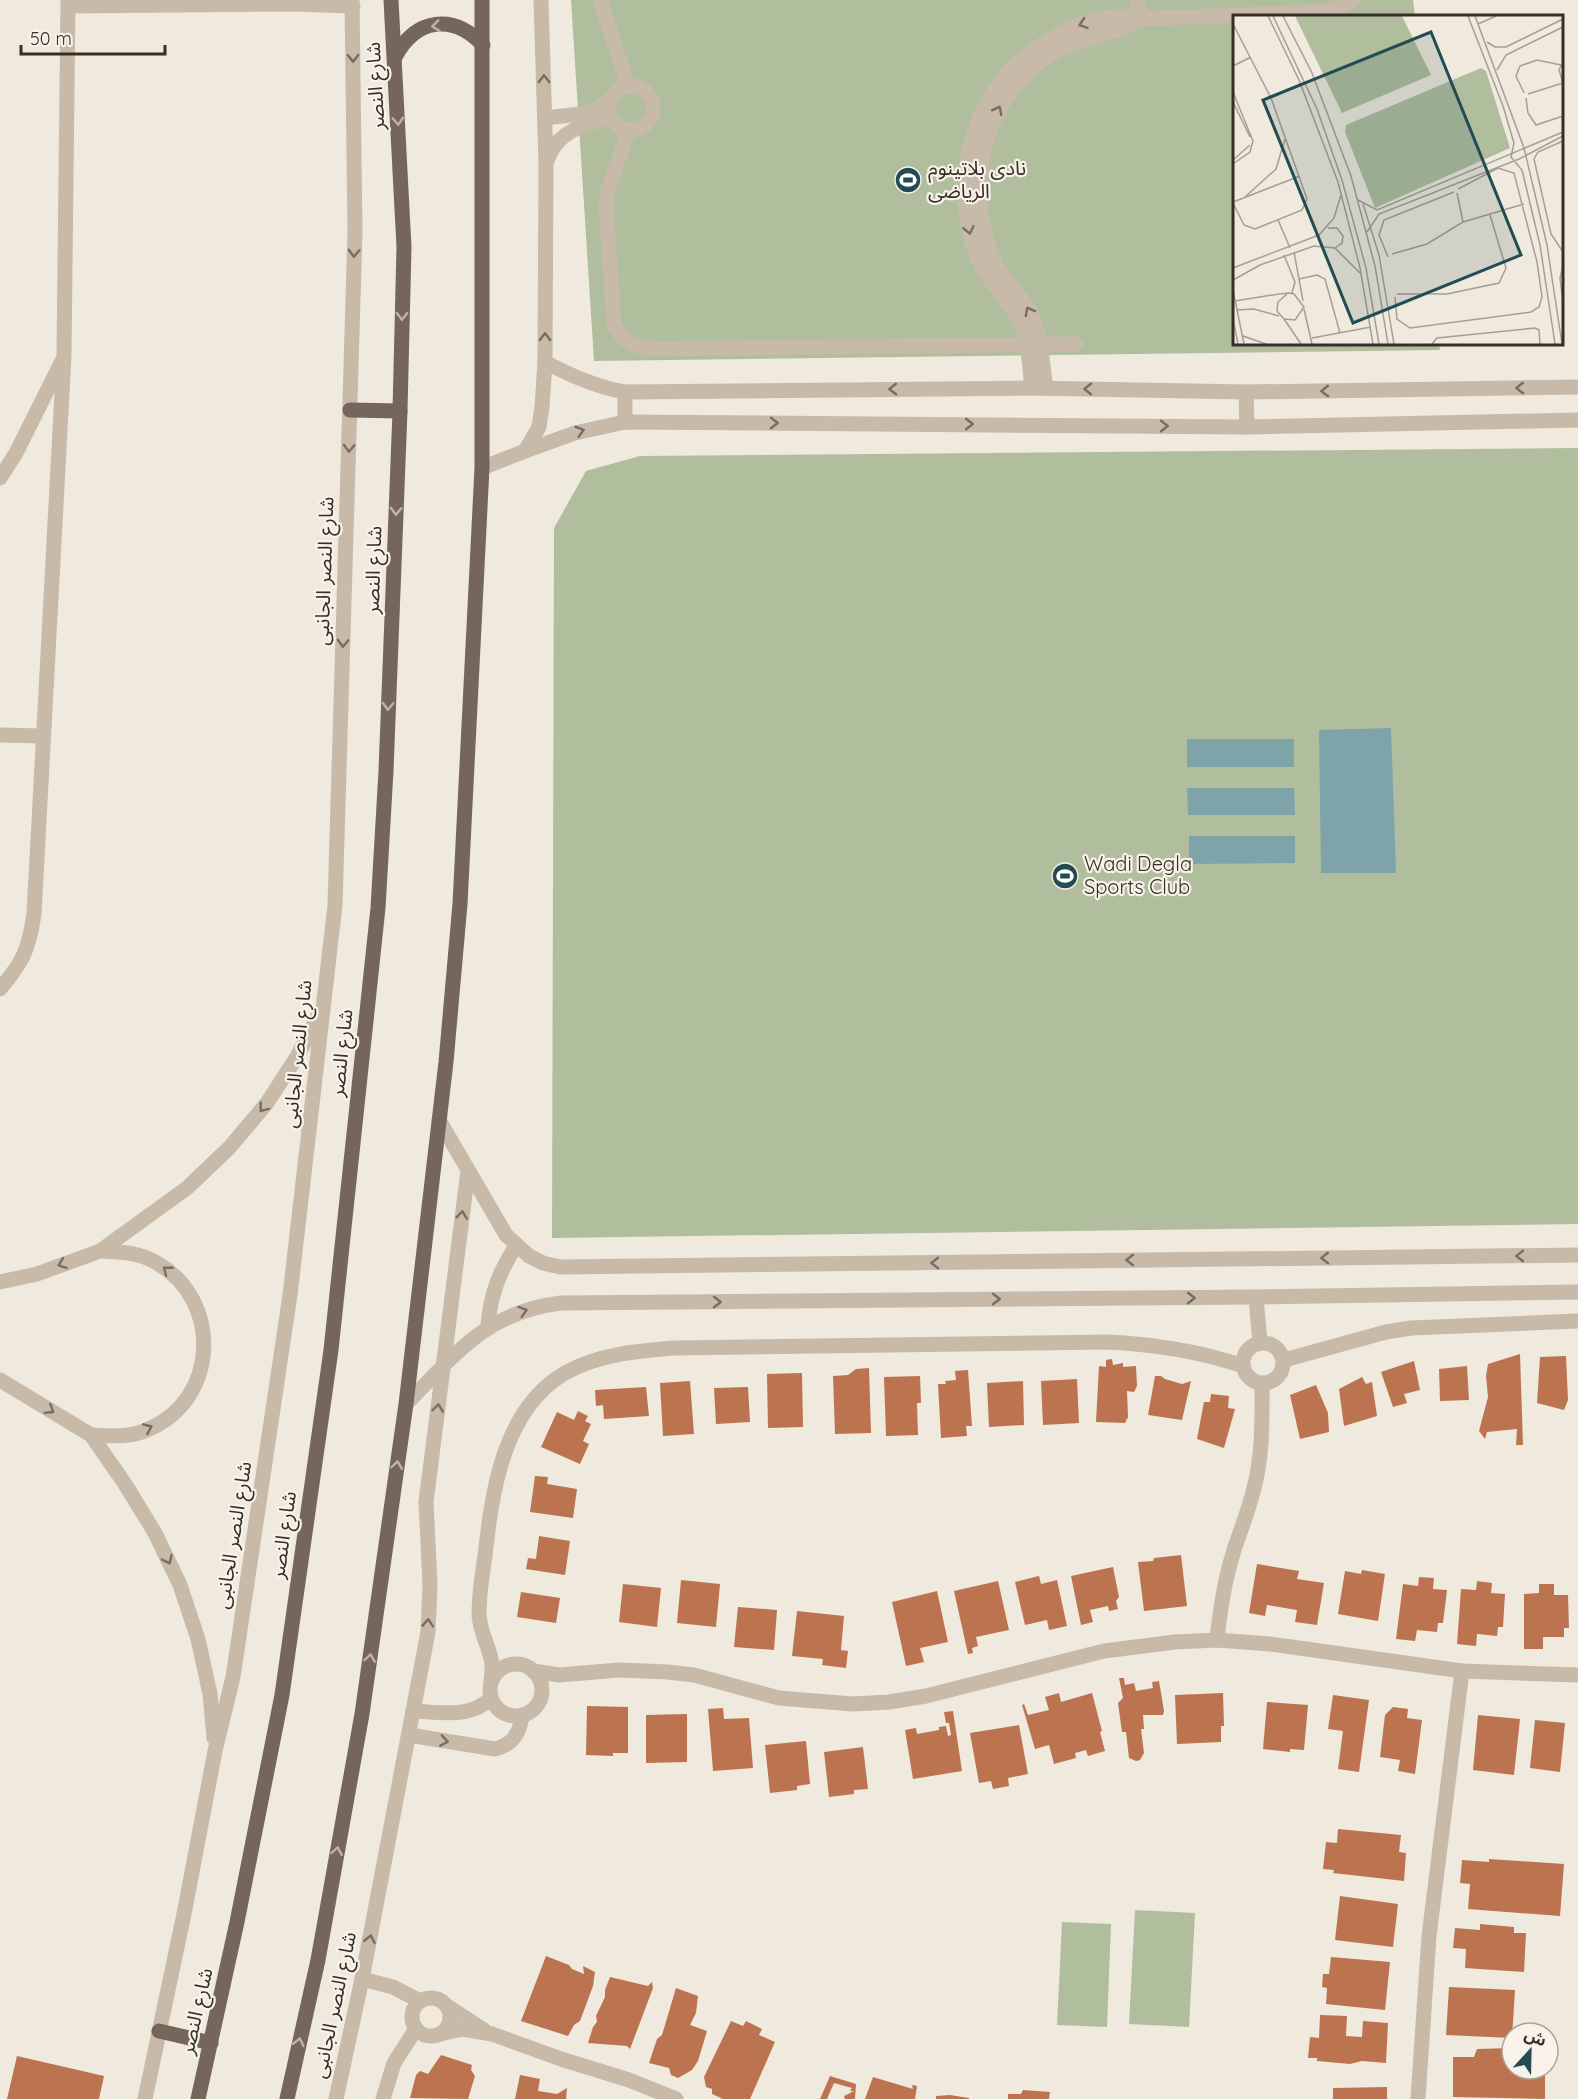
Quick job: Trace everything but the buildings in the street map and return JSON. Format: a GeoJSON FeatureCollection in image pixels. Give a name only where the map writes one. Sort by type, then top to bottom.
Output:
{"type":"FeatureCollection","features":[{"type":"Feature","properties":{"kind":"main road","name":"شارع النصر"},"geometry":{"type":"LineString","coordinates":[[198,2099],[237,1922],[282,1695],[331,1350],[378,908],[386,771],[404,247],[391,0]]}},
{"type":"Feature","properties":{"kind":"main road"},"geometry":{"type":"LineString","coordinates":[[286,2099],[318,1960],[362,1714],[406,1404],[439,1120],[460,904],[482,468],[483,0]]}},
{"type":"Feature","properties":{"kind":"main road"},"geometry":{"type":"LineString","coordinates":[[395,57],[402,43],[414,32],[428,26],[443,24],[459,27],[472,34],[483,45]]}},
{"type":"Feature","properties":{"kind":"main road"},"geometry":{"type":"LineString","coordinates":[[350,410],[400,411]]}},
{"type":"Feature","properties":{"kind":"main road"},"geometry":{"type":"LineString","coordinates":[[159,2031],[211,2043]]}},
{"type":"Feature","properties":{"kind":"street"},"geometry":{"type":"LineString","coordinates":[[525,451],[539,427],[545,362],[546,164],[541,0]]}},
{"type":"Feature","properties":{"kind":"street"},"geometry":{"type":"LineString","coordinates":[[600,0],[628,86]]}},
{"type":"Feature","properties":{"kind":"street"},"geometry":{"type":"LineString","coordinates":[[1138,0],[1140,19]]}},
{"type":"Feature","properties":{"kind":"street"},"geometry":{"type":"LineString","coordinates":[[1039,388],[1033,345],[1016,315],[995,289],[979,263],[969,231],[964,198],[970,149],[994,117],[1004,99],[1030,69],[1064,47],[1085,38],[1127,26],[1140,19],[1269,6],[1332,11],[1353,0]]}},
{"type":"Feature","properties":{"kind":"street"},"geometry":{"type":"LineString","coordinates":[[0,989],[18,968],[30,942],[34,914],[64,356],[68,3],[352,3]]}},
{"type":"Feature","properties":{"kind":"street","name":"شارع النصر الجانبى"},"geometry":{"type":"LineString","coordinates":[[145,2099],[232,1677],[290,1295],[334,905],[355,231],[352,3]]}},
{"type":"Feature","properties":{"kind":"street"},"geometry":{"type":"LineString","coordinates":[[545,118],[589,113],[610,100],[617,90],[628,86],[645,91],[651,99],[653,108],[651,116],[645,124],[638,128],[628,129],[615,123],[611,117],[610,100]]}},
{"type":"Feature","properties":{"kind":"street"},"geometry":{"type":"LineString","coordinates":[[546,164],[555,145],[572,129],[611,117]]}},
{"type":"Feature","properties":{"kind":"street"},"geometry":{"type":"LineString","coordinates":[[628,129],[608,189],[606,217],[614,325],[620,335],[630,343],[641,348],[653,349],[1076,344]]}},
{"type":"Feature","properties":{"kind":"street"},"geometry":{"type":"LineString","coordinates":[[0,478],[16,453],[64,356]]}},
{"type":"Feature","properties":{"kind":"street"},"geometry":{"type":"LineString","coordinates":[[545,362],[586,382],[625,392],[1039,388],[1246,392],[1578,387]]}},
{"type":"Feature","properties":{"kind":"street"},"geometry":{"type":"LineString","coordinates":[[625,392],[625,422]]}},
{"type":"Feature","properties":{"kind":"street"},"geometry":{"type":"LineString","coordinates":[[1246,392],[1247,427]]}},
{"type":"Feature","properties":{"kind":"street"},"geometry":{"type":"LineString","coordinates":[[482,468],[575,433],[625,422],[1247,427],[1578,420]]}},
{"type":"Feature","properties":{"kind":"street"},"geometry":{"type":"LineString","coordinates":[[0,735],[43,736]]}},
{"type":"Feature","properties":{"kind":"street"},"geometry":{"type":"LineString","coordinates":[[0,1282],[37,1274],[100,1251],[187,1188],[230,1148],[267,1104],[298,1055],[324,1003]]}},
{"type":"Feature","properties":{"kind":"street"},"geometry":{"type":"LineString","coordinates":[[439,1120],[497,1223],[516,1246],[543,1263],[560,1267],[1578,1255]]}},
{"type":"Feature","properties":{"kind":"street","name":"شارع النصر الجانبى"},"geometry":{"type":"LineString","coordinates":[[336,2099],[362,1979],[428,1632],[430,1586],[426,1502],[468,1171]]}},
{"type":"Feature","properties":{"kind":"street"},"geometry":{"type":"LineString","coordinates":[[488,1326],[492,1293],[498,1277],[516,1246]]}},
{"type":"Feature","properties":{"kind":"street"},"geometry":{"type":"LineString","coordinates":[[91,1435],[120,1437],[149,1430],[174,1414],[192,1391],[203,1363],[204,1334],[196,1305],[180,1281],[157,1262],[129,1252],[100,1251]]}},
{"type":"Feature","properties":{"kind":"street"},"geometry":{"type":"LineString","coordinates":[[406,1404],[463,1346],[488,1326],[523,1310],[561,1303],[1578,1292]]}},
{"type":"Feature","properties":{"kind":"street"},"geometry":{"type":"LineString","coordinates":[[1256,1297],[1260,1342]]}},
{"type":"Feature","properties":{"kind":"street"},"geometry":{"type":"LineString","coordinates":[[1284,1360],[1386,1332],[1411,1328],[1578,1321]]}},
{"type":"Feature","properties":{"kind":"street"},"geometry":{"type":"LineString","coordinates":[[533,1671],[538,1677],[541,1694],[538,1704],[531,1711],[522,1715],[506,1714],[494,1705],[491,1698],[492,1662],[481,1628],[480,1598],[493,1495],[505,1453],[527,1409],[546,1387],[564,1373],[605,1358],[636,1351],[676,1348],[1106,1342],[1139,1343],[1203,1354],[1243,1366]]}},
{"type":"Feature","properties":{"kind":"street"},"geometry":{"type":"LineString","coordinates":[[1260,1342],[1273,1345],[1282,1354],[1284,1360],[1284,1366],[1278,1377],[1274,1381],[1262,1383],[1250,1378],[1243,1366],[1245,1354],[1260,1342]]}},
{"type":"Feature","properties":{"kind":"street"},"geometry":{"type":"LineString","coordinates":[[0,1380],[91,1435],[155,1533],[180,1585],[198,1639],[210,1694],[215,1751]]}},
{"type":"Feature","properties":{"kind":"street"},"geometry":{"type":"LineString","coordinates":[[1217,1640],[1219,1612],[1228,1570],[1256,1479],[1261,1436],[1262,1383]]}},
{"type":"Feature","properties":{"kind":"street"},"geometry":{"type":"LineString","coordinates":[[491,1682],[495,1674],[509,1665],[517,1664],[548,1674],[619,1670],[668,1672],[694,1675],[779,1698],[854,1704],[889,1702],[926,1696],[1104,1651],[1164,1643],[1217,1640],[1270,1644],[1462,1671],[1578,1675]]}},
{"type":"Feature","properties":{"kind":"street"},"geometry":{"type":"LineString","coordinates":[[488,1648],[493,1655],[509,1665]]}},
{"type":"Feature","properties":{"kind":"street"},"geometry":{"type":"LineString","coordinates":[[1418,2099],[1429,1936],[1462,1671]]}},
{"type":"Feature","properties":{"kind":"street"},"geometry":{"type":"LineString","coordinates":[[541,1694],[569,1674]]}},
{"type":"Feature","properties":{"kind":"street"},"geometry":{"type":"LineString","coordinates":[[413,1711],[468,1712],[481,1707],[491,1698]]}},
{"type":"Feature","properties":{"kind":"street"},"geometry":{"type":"LineString","coordinates":[[409,1735],[495,1749],[508,1744],[515,1738],[519,1732],[522,1715]]}},
{"type":"Feature","properties":{"kind":"street"},"geometry":{"type":"LineString","coordinates":[[362,1979],[393,1987],[420,2001]]}},
{"type":"Feature","properties":{"kind":"street"},"geometry":{"type":"LineString","coordinates":[[492,2034],[437,1998],[425,1998],[412,2011],[416,2029],[427,2036],[462,2029],[492,2034],[629,2080],[676,2099]]}},
{"type":"Feature","properties":{"kind":"street"},"geometry":{"type":"LineString","coordinates":[[440,2034],[445,2030],[450,2018],[447,2006]]}},
{"type":"Feature","properties":{"kind":"street"},"geometry":{"type":"LineString","coordinates":[[383,2099],[394,2063],[416,2029]]}},
{"type":"Feature","properties":{"kind":"green space","name":"نادى بلاتينوم الرياضى"},"geometry":{"type":"Polygon","coordinates":[[[571,0],[1413,0],[1415,15],[1233,15],[1233,345],[1439,345],[1440,350],[594,361],[571,0]]]}},
{"type":"Feature","properties":{"kind":"green space","name":"Wadi Degla Sports Club"},"geometry":{"type":"Polygon","coordinates":[[[1578,448],[1578,1224],[552,1238],[554,528],[586,471],[640,456],[1578,448]]]}},
{"type":"Feature","properties":{"kind":"green space"},"geometry":{"type":"Polygon","coordinates":[[[1135,1910],[1195,1913],[1189,2027],[1129,2024],[1135,1910]]]}},
{"type":"Feature","properties":{"kind":"green space"},"geometry":{"type":"Polygon","coordinates":[[[1062,1922],[1111,1924],[1107,2027],[1057,2025],[1062,1922]]]}},
{"type":"Feature","properties":{"kind":"water"},"geometry":{"type":"Polygon","coordinates":[[[1391,728],[1396,873],[1321,873],[1319,730],[1391,728]]]}},
{"type":"Feature","properties":{"kind":"water"},"geometry":{"type":"Polygon","coordinates":[[[1187,739],[1294,739],[1294,767],[1187,767],[1187,739]]]}},
{"type":"Feature","properties":{"kind":"water"},"geometry":{"type":"Polygon","coordinates":[[[1187,788],[1294,788],[1295,815],[1188,815],[1187,788]]]}},
{"type":"Feature","properties":{"kind":"water"},"geometry":{"type":"Polygon","coordinates":[[[1189,836],[1295,836],[1295,863],[1189,864],[1189,836]]]}},
{"type":"Feature","properties":{"kind":"place","name":"نادى بلاتينوم الرياضى"},"geometry":{"type":"Point","coordinates":[908,180]}},
{"type":"Feature","properties":{"kind":"place","name":"Wadi Degla Sports Club"},"geometry":{"type":"Point","coordinates":[1065,876]}}]}
